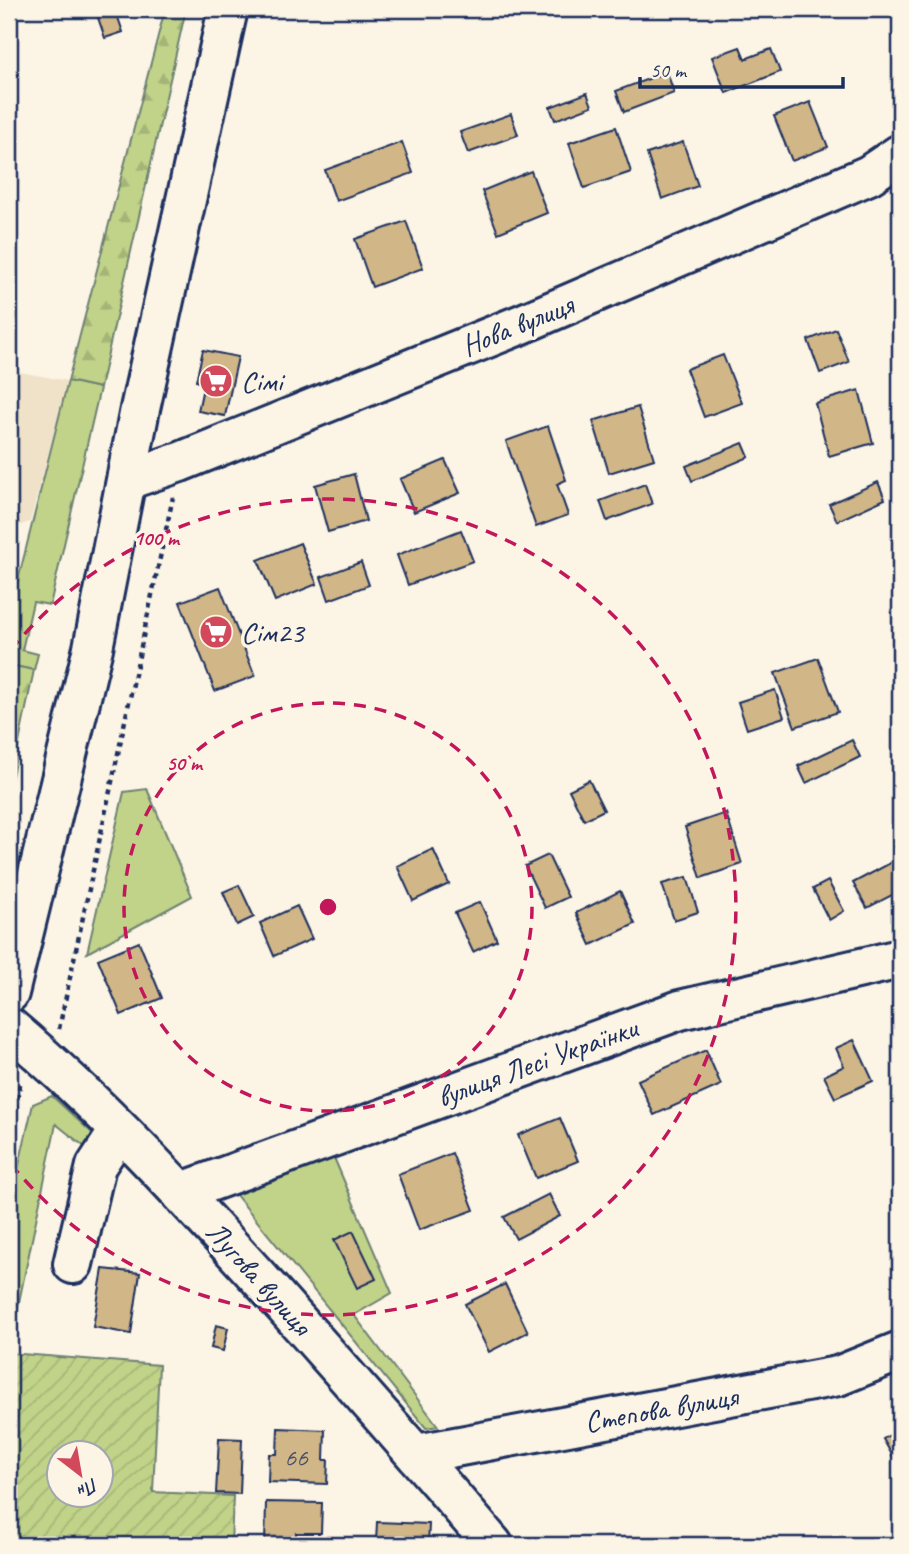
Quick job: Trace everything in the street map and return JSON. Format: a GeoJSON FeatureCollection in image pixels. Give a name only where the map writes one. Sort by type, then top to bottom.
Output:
{"type":"FeatureCollection","features":[{"type":"Feature","properties":{"kind":"street"},"geometry":{"type":"LineString","coordinates":[[9,993],[16,925],[93,648],[228,9]]}},
{"type":"Feature","properties":{"kind":"street","name":"Нова вулиця"},"geometry":{"type":"LineString","coordinates":[[127,480],[180,462],[675,259],[869,175],[900,154]]}},
{"type":"Feature","properties":{"kind":"street","name":"вулиця Лесі Українки"},"geometry":{"type":"LineString","coordinates":[[182,1192],[680,1010],[900,959]]}},
{"type":"Feature","properties":{"kind":"street","name":"Лугова вулиця"},"geometry":{"type":"LineString","coordinates":[[30,1045],[182,1192],[417,1454],[493,1545]]}},
{"type":"Feature","properties":{"kind":"street"},"geometry":{"type":"LineString","coordinates":[[73,1264],[96,1166],[119,1131]]}},
{"type":"Feature","properties":{"kind":"street","name":"Степова вулиця"},"geometry":{"type":"LineString","coordinates":[[417,1454],[838,1376],[900,1351]]}},
{"type":"Feature","properties":{"kind":"path"},"geometry":{"type":"LineString","coordinates":[[9,1138],[30,1045],[180,462]]}},
{"type":"Feature","properties":{"kind":"shaded area"},"geometry":{"type":"Polygon","coordinates":[[[15,371],[68,381],[30,522],[9,529],[9,373],[15,371]]]}},
{"type":"Feature","properties":{"kind":"green space"},"geometry":{"type":"Polygon","coordinates":[[[165,9],[186,9],[100,388],[68,381],[165,9]]]}},
{"type":"Feature","properties":{"kind":"green space"},"geometry":{"type":"Polygon","coordinates":[[[68,381],[100,388],[50,605],[33,602],[22,650],[38,654],[34,670],[9,665],[9,616],[68,381]]]}},
{"type":"Feature","properties":{"kind":"green space"},"geometry":{"type":"Polygon","coordinates":[[[9,665],[34,670],[9,791],[9,665]]]}},
{"type":"Feature","properties":{"kind":"green space"},"geometry":{"type":"Polygon","coordinates":[[[147,789],[192,896],[87,953],[124,792],[147,789]]]}},
{"type":"Feature","properties":{"kind":"green space"},"geometry":{"type":"Polygon","coordinates":[[[52,1096],[104,1144],[95,1155],[56,1124],[9,1350],[9,1208],[33,1104],[52,1096]]]}},
{"type":"Feature","properties":{"kind":"green space"},"geometry":{"type":"Polygon","coordinates":[[[332,1153],[392,1293],[354,1315],[438,1426],[426,1428],[231,1189],[332,1153]]]}},
{"type":"Feature","properties":{"kind":"green space"},"geometry":{"type":"Polygon","coordinates":[[[9,1353],[159,1365],[153,1492],[233,1496],[231,1545],[9,1545],[9,1353]]]}},
{"type":"Feature","properties":{"kind":"building"},"geometry":{"type":"Polygon","coordinates":[[[95,9],[115,9],[123,32],[105,38],[95,9]]]}},
{"type":"Feature","properties":{"kind":"building"},"geometry":{"type":"Polygon","coordinates":[[[740,47],[745,59],[771,49],[780,72],[726,93],[712,57],[740,47]]]}},
{"type":"Feature","properties":{"kind":"building"},"geometry":{"type":"Polygon","coordinates":[[[667,72],[674,93],[624,112],[616,91],[667,72]]]}},
{"type":"Feature","properties":{"kind":"building"},"geometry":{"type":"Polygon","coordinates":[[[587,93],[592,106],[555,120],[550,107],[587,93]]]}},
{"type":"Feature","properties":{"kind":"building"},"geometry":{"type":"Polygon","coordinates":[[[810,102],[828,147],[792,161],[774,116],[810,102]]]}},
{"type":"Feature","properties":{"kind":"building"},"geometry":{"type":"Polygon","coordinates":[[[511,114],[518,135],[468,153],[460,132],[511,114]]]}},
{"type":"Feature","properties":{"kind":"building"},"geometry":{"type":"Polygon","coordinates":[[[616,127],[631,172],[584,188],[569,143],[616,127]]]}},
{"type":"Feature","properties":{"kind":"building"},"geometry":{"type":"Polygon","coordinates":[[[402,142],[413,173],[336,201],[325,170],[402,142]]]}},
{"type":"Feature","properties":{"kind":"building"},"geometry":{"type":"Polygon","coordinates":[[[683,142],[698,186],[662,199],[647,154],[683,142]]]}},
{"type":"Feature","properties":{"kind":"building"},"geometry":{"type":"Polygon","coordinates":[[[531,171],[547,213],[498,233],[482,191],[531,171]]]}},
{"type":"Feature","properties":{"kind":"building"},"geometry":{"type":"Polygon","coordinates":[[[406,221],[423,268],[372,287],[355,239],[406,221]]]}},
{"type":"Feature","properties":{"kind":"building"},"geometry":{"type":"Polygon","coordinates":[[[836,329],[849,362],[820,373],[808,340],[836,329]]]}},
{"type":"Feature","properties":{"kind":"building"},"geometry":{"type":"Polygon","coordinates":[[[203,350],[238,357],[225,416],[198,411],[204,383],[196,381],[203,350]]]}},
{"type":"Feature","properties":{"kind":"building"},"geometry":{"type":"Polygon","coordinates":[[[723,355],[742,403],[704,417],[686,369],[723,355]]]}},
{"type":"Feature","properties":{"kind":"building"},"geometry":{"type":"Polygon","coordinates":[[[859,390],[873,443],[829,456],[815,403],[859,390]]]}},
{"type":"Feature","properties":{"kind":"building"},"geometry":{"type":"Polygon","coordinates":[[[638,407],[654,459],[609,473],[593,421],[638,407]]]}},
{"type":"Feature","properties":{"kind":"building"},"geometry":{"type":"Polygon","coordinates":[[[548,426],[566,480],[557,484],[568,515],[536,527],[506,441],[548,426]]]}},
{"type":"Feature","properties":{"kind":"building"},"geometry":{"type":"Polygon","coordinates":[[[743,443],[749,457],[692,481],[686,466],[743,443]]]}},
{"type":"Feature","properties":{"kind":"building"},"geometry":{"type":"Polygon","coordinates":[[[445,460],[460,493],[414,512],[400,479],[445,460]]]}},
{"type":"Feature","properties":{"kind":"building"},"geometry":{"type":"Polygon","coordinates":[[[354,474],[366,521],[328,532],[315,485],[354,474]]]}},
{"type":"Feature","properties":{"kind":"building"},"geometry":{"type":"Polygon","coordinates":[[[878,482],[885,499],[837,521],[829,504],[878,482]]]}},
{"type":"Feature","properties":{"kind":"building"},"geometry":{"type":"Polygon","coordinates":[[[645,484],[652,504],[607,521],[600,501],[645,484]]]}},
{"type":"Feature","properties":{"kind":"building"},"geometry":{"type":"Polygon","coordinates":[[[461,530],[473,561],[408,585],[397,555],[461,530]]]}},
{"type":"Feature","properties":{"kind":"building"},"geometry":{"type":"Polygon","coordinates":[[[300,543],[317,584],[275,601],[258,560],[300,543]]]}},
{"type":"Feature","properties":{"kind":"building"},"geometry":{"type":"Polygon","coordinates":[[[361,562],[369,585],[329,600],[321,577],[361,562]]]}},
{"type":"Feature","properties":{"kind":"building"},"geometry":{"type":"Polygon","coordinates":[[[220,587],[255,676],[215,691],[180,602],[220,587]]]}},
{"type":"Feature","properties":{"kind":"building"},"geometry":{"type":"Polygon","coordinates":[[[818,658],[838,712],[795,727],[775,673],[818,658]]]}},
{"type":"Feature","properties":{"kind":"building"},"geometry":{"type":"Polygon","coordinates":[[[775,690],[784,717],[747,729],[738,702],[775,690]]]}},
{"type":"Feature","properties":{"kind":"building"},"geometry":{"type":"Polygon","coordinates":[[[852,740],[860,757],[806,783],[798,766],[852,740]]]}},
{"type":"Feature","properties":{"kind":"building"},"geometry":{"type":"Polygon","coordinates":[[[589,780],[604,810],[584,820],[569,790],[589,780]]]}},
{"type":"Feature","properties":{"kind":"building"},"geometry":{"type":"Polygon","coordinates":[[[726,813],[742,864],[701,878],[685,827],[726,813]]]}},
{"type":"Feature","properties":{"kind":"building"},"geometry":{"type":"Polygon","coordinates":[[[433,849],[449,884],[413,901],[397,866],[433,849]]]}},
{"type":"Feature","properties":{"kind":"building"},"geometry":{"type":"Polygon","coordinates":[[[548,855],[568,897],[545,908],[525,866],[548,855]]]}},
{"type":"Feature","properties":{"kind":"building"},"geometry":{"type":"Polygon","coordinates":[[[894,861],[900,872],[900,891],[867,908],[853,883],[894,861]]]}},
{"type":"Feature","properties":{"kind":"building"},"geometry":{"type":"Polygon","coordinates":[[[687,877],[698,912],[674,920],[662,884],[687,877]]]}},
{"type":"Feature","properties":{"kind":"building"},"geometry":{"type":"Polygon","coordinates":[[[828,881],[844,911],[829,920],[813,889],[828,881]]]}},
{"type":"Feature","properties":{"kind":"building"},"geometry":{"type":"Polygon","coordinates":[[[239,885],[254,917],[237,925],[223,892],[239,885]]]}},
{"type":"Feature","properties":{"kind":"building"},"geometry":{"type":"Polygon","coordinates":[[[620,891],[635,924],[591,945],[576,913],[620,891]]]}},
{"type":"Feature","properties":{"kind":"building"},"geometry":{"type":"Polygon","coordinates":[[[480,902],[497,940],[473,952],[455,913],[480,902]]]}},
{"type":"Feature","properties":{"kind":"building"},"geometry":{"type":"Polygon","coordinates":[[[297,906],[312,939],[274,956],[260,923],[297,906]]]}},
{"type":"Feature","properties":{"kind":"building"},"geometry":{"type":"Polygon","coordinates":[[[139,942],[162,998],[121,1015],[98,959],[139,942]]]}},
{"type":"Feature","properties":{"kind":"building"},"geometry":{"type":"Polygon","coordinates":[[[854,1040],[873,1081],[835,1098],[824,1076],[844,1066],[836,1048],[854,1040]]]}},
{"type":"Feature","properties":{"kind":"building"},"geometry":{"type":"Polygon","coordinates":[[[706,1050],[721,1085],[654,1115],[638,1080],[706,1050]]]}},
{"type":"Feature","properties":{"kind":"building"},"geometry":{"type":"Polygon","coordinates":[[[560,1118],[578,1161],[536,1178],[518,1135],[560,1118]]]}},
{"type":"Feature","properties":{"kind":"building"},"geometry":{"type":"Polygon","coordinates":[[[452,1153],[474,1210],[419,1230],[398,1174],[452,1153]]]}},
{"type":"Feature","properties":{"kind":"building"},"geometry":{"type":"Polygon","coordinates":[[[549,1194],[560,1216],[516,1239],[504,1217],[549,1194]]]}},
{"type":"Feature","properties":{"kind":"building"},"geometry":{"type":"Polygon","coordinates":[[[353,1231],[376,1279],[357,1288],[334,1240],[353,1231]]]}},
{"type":"Feature","properties":{"kind":"building"},"geometry":{"type":"Polygon","coordinates":[[[103,1269],[140,1273],[131,1334],[93,1327],[103,1269]]]}},
{"type":"Feature","properties":{"kind":"building"},"geometry":{"type":"Polygon","coordinates":[[[505,1284],[528,1332],[489,1352],[465,1304],[505,1284]]]}},
{"type":"Feature","properties":{"kind":"building"},"geometry":{"type":"Polygon","coordinates":[[[216,1325],[228,1328],[223,1351],[211,1348],[216,1325]]]}},
{"type":"Feature","properties":{"kind":"building"},"geometry":{"type":"Polygon","coordinates":[[[278,1428],[325,1430],[324,1460],[328,1460],[327,1484],[268,1482],[269,1454],[277,1454],[278,1428]]]}},
{"type":"Feature","properties":{"kind":"building"},"geometry":{"type":"Polygon","coordinates":[[[900,1429],[900,1469],[883,1439],[900,1429]]]}},
{"type":"Feature","properties":{"kind":"building"},"geometry":{"type":"Polygon","coordinates":[[[219,1438],[242,1439],[240,1494],[216,1493],[219,1438]]]}},
{"type":"Feature","properties":{"kind":"building"},"geometry":{"type":"Polygon","coordinates":[[[266,1502],[322,1503],[321,1533],[296,1533],[296,1545],[265,1545],[266,1502]]]}},
{"type":"Feature","properties":{"kind":"building"},"geometry":{"type":"Polygon","coordinates":[[[377,1522],[429,1524],[428,1545],[364,1545],[364,1541],[376,1542],[377,1522]]]}},
{"type":"Feature","properties":{"kind":"place","name":"Сімі"},"geometry":{"type":"Point","coordinates":[216,381]}},
{"type":"Feature","properties":{"kind":"place","name":"Сім23"},"geometry":{"type":"Point","coordinates":[216,632]}}]}
